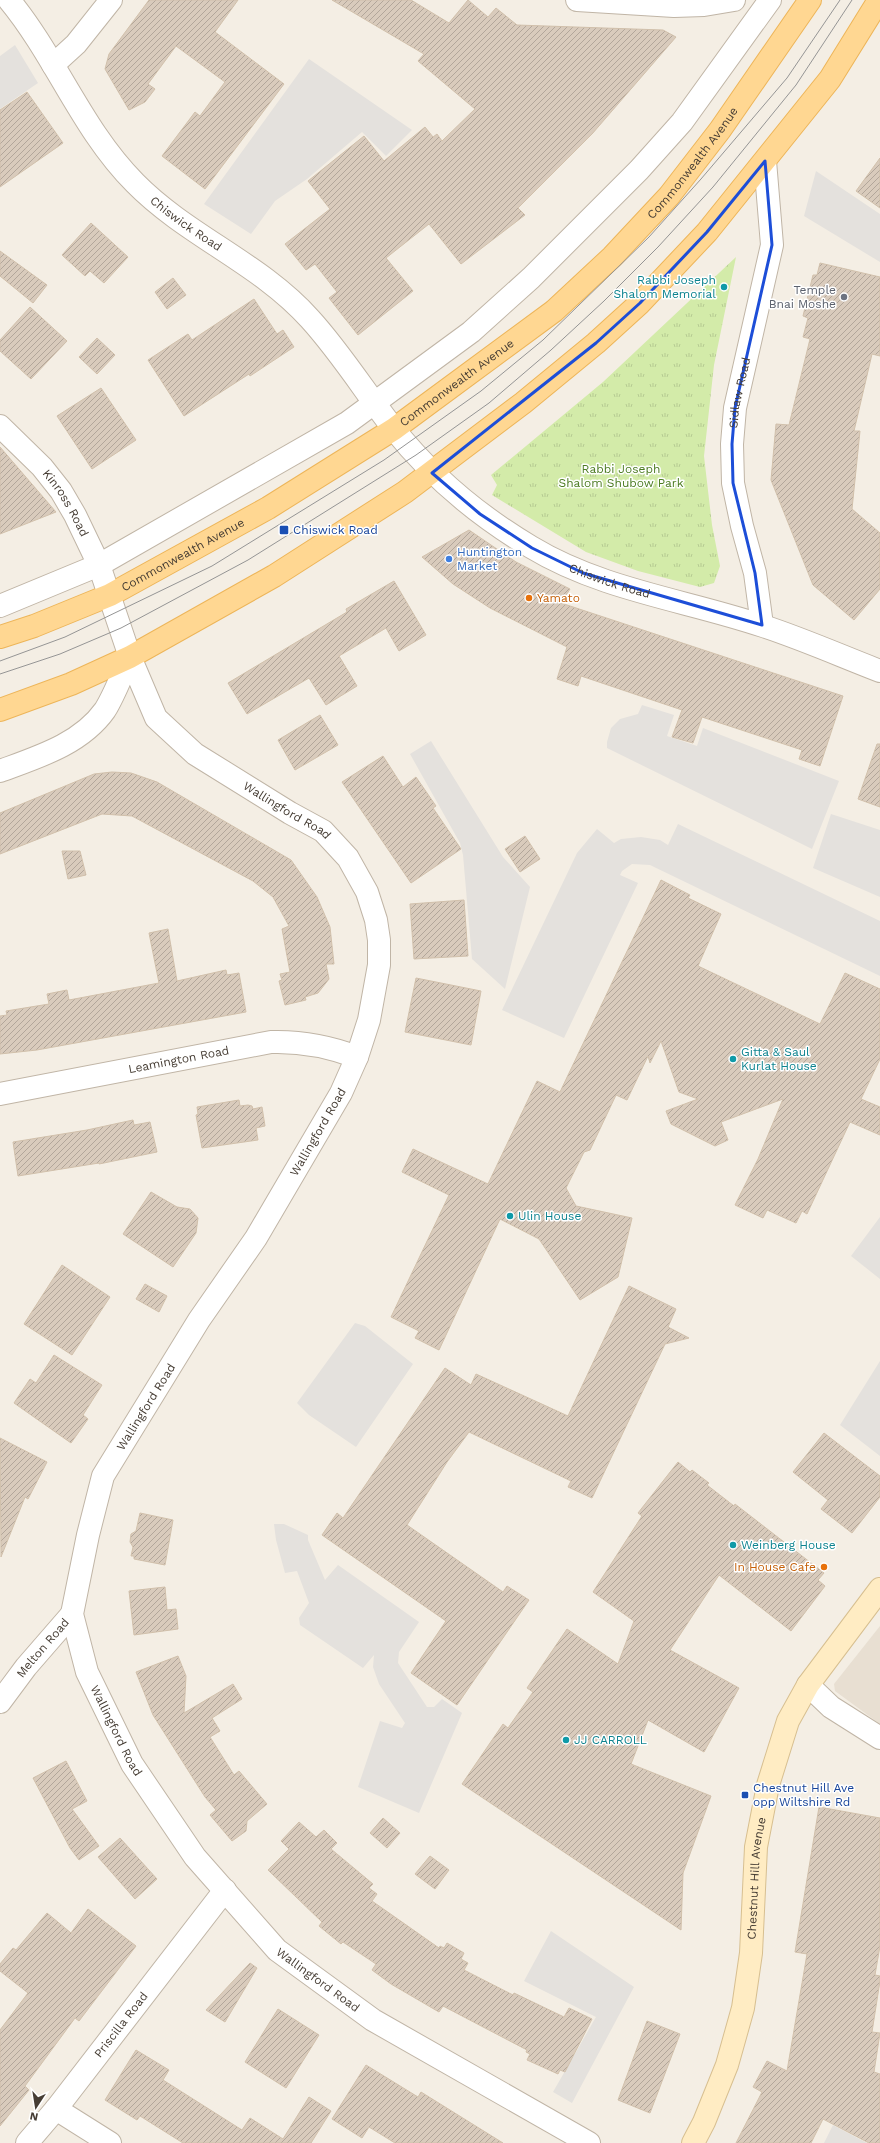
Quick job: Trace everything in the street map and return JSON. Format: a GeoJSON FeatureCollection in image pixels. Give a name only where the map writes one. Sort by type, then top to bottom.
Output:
{"type":"FeatureCollection","features":[{"type":"Feature","properties":{"kind":"main road","name":"Commonwealth Avenue"},"geometry":{"type":"LineString","coordinates":[[0,637],[34,626],[110,595],[268,508],[394,429],[554,311],[612,257],[669,196],[720,130],[810,0]]}},
{"type":"Feature","properties":{"kind":"main road"},"geometry":{"type":"LineString","coordinates":[[0,710],[71,684],[130,657],[274,576],[353,526],[432,472],[584,353],[640,303],[707,232],[766,161],[830,79],[879,0]]}},
{"type":"Feature","properties":{"kind":"main road","name":"Chestnut Hill Avenue"},"geometry":{"type":"LineString","coordinates":[[693,2143],[704,2122],[727,2065],[741,2016],[751,1953],[756,1847],[768,1785],[788,1720],[808,1685],[880,1589]]}},
{"type":"Feature","properties":{"kind":"street","name":"Chiswick Road"},"geometry":{"type":"LineString","coordinates":[[9,0],[48,57],[97,138],[126,174],[162,208],[283,291],[323,334],[394,429],[432,472],[480,514],[532,548],[583,573],[636,591],[762,625],[880,671]]}},
{"type":"Feature","properties":{"kind":"street"},"geometry":{"type":"LineString","coordinates":[[48,57],[76,44],[111,0]]}},
{"type":"Feature","properties":{"kind":"street"},"geometry":{"type":"LineString","coordinates":[[577,0],[674,6],[704,5],[734,0]]}},
{"type":"Feature","properties":{"kind":"street"},"geometry":{"type":"LineString","coordinates":[[0,606],[99,566],[345,424],[375,404],[470,332],[532,278],[639,170],[682,122],[770,0]]}},
{"type":"Feature","properties":{"kind":"street","name":"Sidlaw Road"},"geometry":{"type":"LineString","coordinates":[[762,625],[755,573],[742,526],[733,483],[732,444],[735,408],[772,245],[766,161]]}},
{"type":"Feature","properties":{"kind":"street","name":"Kinross Road"},"geometry":{"type":"LineString","coordinates":[[0,426],[42,467],[61,490],[75,515],[99,566],[110,595]]}},
{"type":"Feature","properties":{"kind":"street","name":"Wallingford Road"},"geometry":{"type":"LineString","coordinates":[[110,595],[130,657],[156,718],[195,754],[290,813],[323,831],[343,852],[358,874],[371,901],[376,920],[380,954],[374,1002],[357,1057],[341,1093],[256,1238],[199,1320],[103,1476],[88,1535],[72,1614],[88,1672],[132,1764],[195,1857],[277,1950],[373,2020],[589,2143]]}},
{"type":"Feature","properties":{"kind":"street"},"geometry":{"type":"LineString","coordinates":[[0,771],[34,759],[79,737],[105,709],[130,657]]}},
{"type":"Feature","properties":{"kind":"street","name":"Leamington Road"},"geometry":{"type":"LineString","coordinates":[[0,1094],[271,1042],[304,1042],[328,1047],[357,1057]]}},
{"type":"Feature","properties":{"kind":"street","name":"Melton Road"},"geometry":{"type":"LineString","coordinates":[[0,1702],[26,1667],[72,1614]]}},
{"type":"Feature","properties":{"kind":"street"},"geometry":{"type":"LineString","coordinates":[[808,1685],[831,1707],[880,1738]]}},
{"type":"Feature","properties":{"kind":"street","name":"Priscilla Road"},"geometry":{"type":"LineString","coordinates":[[26,2143],[56,2109],[225,1890]]}},
{"type":"Feature","properties":{"kind":"street"},"geometry":{"type":"LineString","coordinates":[[56,2109],[110,2143]]}},
{"type":"Feature","properties":{"kind":"highlighted area"},"geometry":{"type":"Polygon","coordinates":[[[765,161],[772,245],[735,408],[732,444],[733,483],[755,573],[762,625],[583,573],[532,548],[480,514],[432,473],[596,343],[640,303],[707,232],[765,161]]]}},
{"type":"Feature","properties":{"kind":"shaded area"},"geometry":{"type":"Polygon","coordinates":[[[15,45],[38,83],[0,109],[0,56],[15,45]]]}},
{"type":"Feature","properties":{"kind":"shaded area"},"geometry":{"type":"Polygon","coordinates":[[[309,59],[412,130],[386,156],[362,132],[307,179],[275,201],[251,234],[204,204],[309,59]]]}},
{"type":"Feature","properties":{"kind":"shaded area"},"geometry":{"type":"Polygon","coordinates":[[[816,171],[880,214],[880,262],[804,216],[816,171]]]}},
{"type":"Feature","properties":{"kind":"shaded area"},"geometry":{"type":"Polygon","coordinates":[[[642,705],[674,715],[667,736],[697,746],[703,728],[839,781],[812,849],[607,748],[611,728],[620,719],[638,714],[642,705]]]}},
{"type":"Feature","properties":{"kind":"shaded area"},"geometry":{"type":"Polygon","coordinates":[[[431,741],[503,857],[530,887],[505,989],[472,959],[463,855],[460,843],[410,754],[431,741]]]}},
{"type":"Feature","properties":{"kind":"shaded area"},"geometry":{"type":"Polygon","coordinates":[[[831,814],[880,830],[880,897],[813,868],[831,814]]]}},
{"type":"Feature","properties":{"kind":"shaded area"},"geometry":{"type":"Polygon","coordinates":[[[678,824],[880,921],[880,976],[650,865],[632,864],[622,871],[620,875],[638,883],[564,1038],[502,1010],[577,853],[597,829],[614,843],[621,839],[641,837],[660,840],[668,845],[678,824]]]}},
{"type":"Feature","properties":{"kind":"shaded area"},"geometry":{"type":"Polygon","coordinates":[[[880,1217],[880,1279],[851,1256],[880,1217]]]}},
{"type":"Feature","properties":{"kind":"shaded area"},"geometry":{"type":"Polygon","coordinates":[[[355,1323],[365,1326],[413,1364],[356,1447],[309,1415],[297,1403],[355,1323]]]}},
{"type":"Feature","properties":{"kind":"shaded area"},"geometry":{"type":"Polygon","coordinates":[[[880,1361],[880,1456],[840,1425],[880,1361]]]}},
{"type":"Feature","properties":{"kind":"shaded area"},"geometry":{"type":"Polygon","coordinates":[[[274,1524],[284,1524],[308,1535],[308,1540],[325,1580],[338,1565],[419,1622],[399,1652],[398,1663],[427,1707],[434,1707],[442,1699],[462,1713],[419,1813],[358,1787],[380,1721],[402,1728],[405,1723],[379,1684],[373,1667],[374,1655],[363,1668],[300,1625],[299,1618],[309,1603],[297,1571],[285,1573],[276,1540],[274,1524]]]}},
{"type":"Feature","properties":{"kind":"shaded area"},"geometry":{"type":"Polygon","coordinates":[[[880,1626],[880,1724],[835,1691],[834,1684],[880,1626]]]}},
{"type":"Feature","properties":{"kind":"shaded area"},"geometry":{"type":"Polygon","coordinates":[[[551,1931],[634,1987],[572,2103],[553,2092],[596,2017],[524,1981],[551,1931]]]}},
{"type":"Feature","properties":{"kind":"shaded area"},"geometry":{"type":"Polygon","coordinates":[[[833,2125],[867,2143],[824,2143],[833,2125]]]}},
{"type":"Feature","properties":{"kind":"green space","name":"Rabbi Joseph Shalom Shubow Park"},"geometry":{"type":"Polygon","coordinates":[[[736,257],[714,365],[704,456],[712,525],[720,566],[714,583],[700,587],[638,571],[586,552],[492,495],[497,485],[491,475],[603,382],[736,257]]]}},
{"type":"Feature","properties":{"kind":"building"},"geometry":{"type":"Polygon","coordinates":[[[149,0],[238,0],[215,32],[284,84],[205,189],[162,156],[195,112],[200,116],[225,82],[176,46],[148,84],[155,89],[145,102],[129,110],[105,69],[109,54],[149,0]]]}},
{"type":"Feature","properties":{"kind":"building"},"geometry":{"type":"Polygon","coordinates":[[[332,0],[411,0],[449,23],[468,0],[488,17],[496,8],[517,25],[663,30],[676,37],[592,134],[518,208],[525,215],[461,264],[429,224],[386,258],[413,291],[358,335],[329,298],[337,292],[315,264],[306,270],[285,244],[330,209],[308,181],[364,136],[384,161],[425,127],[433,137],[437,134],[442,141],[475,109],[418,61],[424,54],[332,0]]]}},
{"type":"Feature","properties":{"kind":"building"},"geometry":{"type":"Polygon","coordinates":[[[27,92],[63,143],[0,187],[0,110],[27,92]]]}},
{"type":"Feature","properties":{"kind":"building"},"geometry":{"type":"Polygon","coordinates":[[[880,158],[880,208],[856,191],[880,158]]]}},
{"type":"Feature","properties":{"kind":"building"},"geometry":{"type":"Polygon","coordinates":[[[91,223],[128,257],[104,283],[90,271],[85,276],[62,255],[91,223]]]}},
{"type":"Feature","properties":{"kind":"building"},"geometry":{"type":"Polygon","coordinates":[[[0,251],[47,285],[33,303],[0,276],[0,251]]]}},
{"type":"Feature","properties":{"kind":"building"},"geometry":{"type":"Polygon","coordinates":[[[820,263],[880,277],[880,356],[872,354],[854,431],[860,431],[852,509],[880,533],[880,589],[854,620],[813,585],[771,480],[776,424],[789,425],[810,339],[803,337],[808,318],[803,316],[813,275],[817,275],[820,263]]]}},
{"type":"Feature","properties":{"kind":"building"},"geometry":{"type":"Polygon","coordinates":[[[173,278],[186,295],[167,309],[155,292],[173,278]]]}},
{"type":"Feature","properties":{"kind":"building"},"geometry":{"type":"Polygon","coordinates":[[[254,299],[277,334],[283,330],[294,347],[184,416],[148,360],[188,334],[192,340],[254,299]]]}},
{"type":"Feature","properties":{"kind":"building"},"geometry":{"type":"Polygon","coordinates":[[[30,307],[67,341],[31,379],[0,351],[0,340],[30,307]]]}},
{"type":"Feature","properties":{"kind":"building"},"geometry":{"type":"Polygon","coordinates":[[[97,338],[115,355],[97,374],[79,357],[97,338]]]}},
{"type":"Feature","properties":{"kind":"building"},"geometry":{"type":"Polygon","coordinates":[[[101,388],[136,440],[92,469],[57,416],[101,388]]]}},
{"type":"Feature","properties":{"kind":"building"},"geometry":{"type":"Polygon","coordinates":[[[0,447],[56,512],[0,534],[0,447]]]}},
{"type":"Feature","properties":{"kind":"building"},"geometry":{"type":"Polygon","coordinates":[[[469,530],[516,562],[570,589],[561,603],[843,696],[820,766],[799,759],[802,750],[702,717],[693,743],[672,737],[682,710],[581,676],[578,686],[557,679],[567,647],[490,608],[453,584],[422,557],[469,530]]]}},
{"type":"Feature","properties":{"kind":"building"},"geometry":{"type":"Polygon","coordinates":[[[394,581],[426,635],[399,651],[386,628],[339,656],[357,686],[326,705],[309,678],[247,714],[228,683],[347,612],[346,609],[394,581]]]}},
{"type":"Feature","properties":{"kind":"building"},"geometry":{"type":"Polygon","coordinates":[[[320,715],[338,745],[295,770],[278,740],[320,715]]]}},
{"type":"Feature","properties":{"kind":"building"},"geometry":{"type":"Polygon","coordinates":[[[877,744],[880,744],[880,807],[858,799],[877,744]]]}},
{"type":"Feature","properties":{"kind":"building"},"geometry":{"type":"Polygon","coordinates":[[[383,756],[403,787],[416,777],[436,806],[433,808],[461,849],[411,883],[342,782],[383,756]]]}},
{"type":"Feature","properties":{"kind":"building"},"geometry":{"type":"Polygon","coordinates":[[[112,772],[131,773],[157,782],[291,860],[317,897],[330,927],[334,964],[326,964],[329,979],[318,993],[305,997],[306,1000],[285,1005],[279,981],[282,980],[280,974],[290,972],[282,929],[289,926],[273,897],[253,881],[132,816],[102,814],[0,854],[0,813],[94,774],[112,772]]]}},
{"type":"Feature","properties":{"kind":"building"},"geometry":{"type":"Polygon","coordinates":[[[525,836],[540,859],[520,872],[505,849],[525,836]]]}},
{"type":"Feature","properties":{"kind":"building"},"geometry":{"type":"Polygon","coordinates":[[[62,851],[80,851],[86,875],[68,879],[62,851]]]}},
{"type":"Feature","properties":{"kind":"building"},"geometry":{"type":"Polygon","coordinates":[[[661,880],[690,895],[688,898],[721,914],[698,966],[820,1024],[845,973],[880,989],[880,1059],[861,1099],[880,1107],[880,1135],[850,1122],[807,1214],[802,1211],[796,1223],[767,1210],[763,1218],[735,1205],[758,1159],[783,1099],[721,1122],[728,1140],[715,1146],[671,1124],[666,1111],[698,1099],[679,1092],[661,1041],[650,1063],[648,1056],[627,1100],[616,1095],[590,1150],[584,1152],[566,1188],[576,1206],[632,1218],[618,1277],[580,1300],[539,1239],[500,1219],[439,1350],[415,1338],[419,1331],[391,1317],[449,1195],[402,1172],[413,1149],[488,1184],[537,1081],[560,1092],[661,880]]]}},
{"type":"Feature","properties":{"kind":"building"},"geometry":{"type":"Polygon","coordinates":[[[464,900],[468,956],[414,959],[410,904],[464,900]]]}},
{"type":"Feature","properties":{"kind":"building"},"geometry":{"type":"Polygon","coordinates":[[[168,929],[177,981],[226,970],[227,975],[239,973],[246,1012],[37,1050],[0,1054],[0,1016],[7,1015],[6,1011],[49,1004],[47,994],[67,990],[69,1000],[159,983],[149,933],[168,929]]]}},
{"type":"Feature","properties":{"kind":"building"},"geometry":{"type":"Polygon","coordinates":[[[416,978],[481,991],[471,1045],[405,1032],[416,978]]]}},
{"type":"Feature","properties":{"kind":"building"},"geometry":{"type":"Polygon","coordinates":[[[239,1100],[240,1106],[248,1105],[252,1106],[253,1109],[262,1107],[265,1126],[256,1128],[258,1140],[202,1148],[196,1115],[198,1114],[197,1107],[239,1100]]]}},
{"type":"Feature","properties":{"kind":"building"},"geometry":{"type":"Polygon","coordinates":[[[133,1120],[134,1125],[150,1122],[157,1152],[99,1164],[18,1176],[13,1142],[87,1130],[133,1120]]]}},
{"type":"Feature","properties":{"kind":"building"},"geometry":{"type":"Polygon","coordinates":[[[151,1192],[177,1207],[190,1209],[198,1218],[196,1233],[173,1267],[123,1234],[151,1192]]]}},
{"type":"Feature","properties":{"kind":"building"},"geometry":{"type":"Polygon","coordinates":[[[62,1265],[110,1297],[72,1355],[24,1324],[62,1265]]]}},
{"type":"Feature","properties":{"kind":"building"},"geometry":{"type":"Polygon","coordinates":[[[145,1284],[167,1296],[159,1312],[136,1299],[145,1284]]]}},
{"type":"Feature","properties":{"kind":"building"},"geometry":{"type":"Polygon","coordinates":[[[629,1286],[676,1309],[668,1327],[689,1338],[665,1344],[592,1498],[568,1487],[571,1481],[469,1432],[447,1462],[407,1525],[503,1592],[507,1586],[529,1600],[457,1705],[411,1673],[446,1621],[322,1535],[337,1513],[343,1518],[445,1368],[471,1385],[476,1374],[568,1416],[629,1286]]]}},
{"type":"Feature","properties":{"kind":"building"},"geometry":{"type":"Polygon","coordinates":[[[54,1355],[102,1385],[83,1415],[88,1419],[71,1443],[14,1403],[30,1379],[36,1383],[54,1355]]]}},
{"type":"Feature","properties":{"kind":"building"},"geometry":{"type":"Polygon","coordinates":[[[824,1433],[880,1476],[880,1497],[852,1533],[821,1509],[828,1500],[793,1472],[824,1433]]]}},
{"type":"Feature","properties":{"kind":"building"},"geometry":{"type":"Polygon","coordinates":[[[0,1438],[47,1462],[28,1499],[25,1497],[1,1557],[0,1438]]]}},
{"type":"Feature","properties":{"kind":"building","name":"JJ CARROLL"},"geometry":{"type":"Polygon","coordinates":[[[678,1462],[690,1472],[692,1470],[709,1483],[707,1485],[734,1506],[735,1504],[824,1573],[818,1580],[825,1586],[791,1631],[719,1575],[670,1650],[739,1688],[704,1752],[648,1720],[631,1764],[711,1796],[683,1873],[681,1930],[462,1784],[503,1724],[508,1728],[533,1692],[527,1688],[567,1629],[618,1664],[634,1621],[593,1592],[642,1516],[638,1513],[678,1462]]]}},
{"type":"Feature","properties":{"kind":"building"},"geometry":{"type":"Polygon","coordinates":[[[140,1513],[173,1520],[165,1565],[134,1559],[134,1556],[131,1556],[133,1547],[130,1542],[131,1534],[136,1531],[140,1513]]]}},
{"type":"Feature","properties":{"kind":"building"},"geometry":{"type":"Polygon","coordinates":[[[165,1587],[167,1610],[176,1609],[178,1629],[134,1635],[129,1591],[165,1587]]]}},
{"type":"Feature","properties":{"kind":"building"},"geometry":{"type":"Polygon","coordinates":[[[178,1656],[186,1676],[184,1713],[233,1684],[242,1699],[212,1718],[220,1731],[210,1737],[234,1775],[239,1771],[267,1804],[247,1821],[246,1831],[232,1841],[210,1815],[216,1810],[205,1797],[153,1715],[136,1672],[178,1656]]]}},
{"type":"Feature","properties":{"kind":"building"},"geometry":{"type":"Polygon","coordinates":[[[66,1761],[87,1801],[72,1809],[99,1846],[79,1860],[70,1848],[33,1778],[66,1761]]]}},
{"type":"Feature","properties":{"kind":"building"},"geometry":{"type":"Polygon","coordinates":[[[819,1807],[880,1818],[880,1946],[875,1975],[880,1976],[880,1981],[872,2032],[880,2033],[874,2072],[880,2074],[880,2143],[869,2143],[823,2119],[811,2143],[736,2143],[762,2092],[753,2087],[767,2061],[787,2071],[807,1954],[795,1952],[819,1807]]]}},
{"type":"Feature","properties":{"kind":"building"},"geometry":{"type":"Polygon","coordinates":[[[383,1818],[400,1833],[387,1848],[370,1833],[383,1818]]]}},
{"type":"Feature","properties":{"kind":"building"},"geometry":{"type":"Polygon","coordinates":[[[299,1822],[316,1837],[324,1830],[337,1843],[331,1849],[373,1884],[369,1888],[377,1894],[372,1901],[439,1948],[440,1946],[444,1948],[447,1943],[464,1953],[461,1959],[468,1963],[464,1970],[513,1995],[514,1993],[564,2017],[569,2008],[592,2019],[565,2072],[560,2070],[558,2074],[527,2060],[530,2054],[526,2052],[527,2050],[443,2006],[439,2012],[391,1984],[372,1970],[376,1964],[343,1942],[341,1944],[319,1926],[322,1922],[268,1870],[289,1849],[281,1841],[299,1822]]]}},
{"type":"Feature","properties":{"kind":"building"},"geometry":{"type":"Polygon","coordinates":[[[120,1838],[157,1879],[135,1899],[98,1857],[120,1838]]]}},
{"type":"Feature","properties":{"kind":"building"},"geometry":{"type":"Polygon","coordinates":[[[430,1856],[449,1870],[435,1889],[415,1874],[430,1856]]]}},
{"type":"Feature","properties":{"kind":"building"},"geometry":{"type":"Polygon","coordinates":[[[88,1909],[136,1946],[79,2021],[75,2018],[25,2086],[29,2090],[0,2126],[0,2030],[28,1993],[0,1971],[0,1964],[13,1948],[16,1950],[47,1913],[71,1933],[88,1909]]]}},
{"type":"Feature","properties":{"kind":"building"},"geometry":{"type":"Polygon","coordinates":[[[250,1963],[257,1968],[225,2022],[206,2010],[250,1963]]]}},
{"type":"Feature","properties":{"kind":"building"},"geometry":{"type":"Polygon","coordinates":[[[278,2009],[319,2035],[286,2088],[245,2062],[278,2009]]]}},
{"type":"Feature","properties":{"kind":"building"},"geometry":{"type":"Polygon","coordinates":[[[647,2021],[680,2034],[650,2113],[618,2100],[647,2021]]]}},
{"type":"Feature","properties":{"kind":"building"},"geometry":{"type":"Polygon","coordinates":[[[136,2050],[169,2070],[163,2080],[242,2130],[250,2118],[283,2139],[309,2097],[331,2111],[311,2143],[183,2143],[140,2116],[137,2120],[105,2100],[136,2050]]]}},
{"type":"Feature","properties":{"kind":"building"},"geometry":{"type":"Polygon","coordinates":[[[366,2065],[418,2097],[421,2092],[503,2143],[395,2143],[369,2127],[362,2138],[332,2119],[366,2065]]]}},
{"type":"Feature","properties":{"kind":"tram line"},"geometry":{"type":"LineString","coordinates":[[0,661],[65,637],[212,566],[384,460],[481,391],[543,340],[649,237],[701,179],[787,78],[840,0]]}},
{"type":"Feature","properties":{"kind":"tram line"},"geometry":{"type":"LineString","coordinates":[[0,674],[60,654],[121,628],[248,560],[416,455],[489,403],[551,350],[604,301],[658,247],[713,187],[796,85],[852,0]]}},
{"type":"Feature","properties":{"kind":"place","name":"Rabbi Joseph Shalom Memorial"},"geometry":{"type":"Point","coordinates":[724,287]}},
{"type":"Feature","properties":{"kind":"place","name":"Temple Bnai Moshe"},"geometry":{"type":"Point","coordinates":[844,297]}},
{"type":"Feature","properties":{"kind":"place","name":"Chiswick Road"},"geometry":{"type":"Point","coordinates":[284,530]}},
{"type":"Feature","properties":{"kind":"place","name":"Huntington Market"},"geometry":{"type":"Point","coordinates":[449,559]}},
{"type":"Feature","properties":{"kind":"place","name":"Yamato"},"geometry":{"type":"Point","coordinates":[529,598]}},
{"type":"Feature","properties":{"kind":"place","name":"Gitta & Saul Kurlat House"},"geometry":{"type":"Point","coordinates":[733,1059]}},
{"type":"Feature","properties":{"kind":"place","name":"Ulin House"},"geometry":{"type":"Point","coordinates":[510,1216]}},
{"type":"Feature","properties":{"kind":"place","name":"Weinberg House"},"geometry":{"type":"Point","coordinates":[733,1545]}},
{"type":"Feature","properties":{"kind":"place","name":"In House Cafe"},"geometry":{"type":"Point","coordinates":[824,1567]}},
{"type":"Feature","properties":{"kind":"place","name":"JJ CARROLL"},"geometry":{"type":"Point","coordinates":[566,1740]}},
{"type":"Feature","properties":{"kind":"place","name":"Chestnut Hill Ave opp Wiltshire Rd"},"geometry":{"type":"Point","coordinates":[745,1795]}}]}
